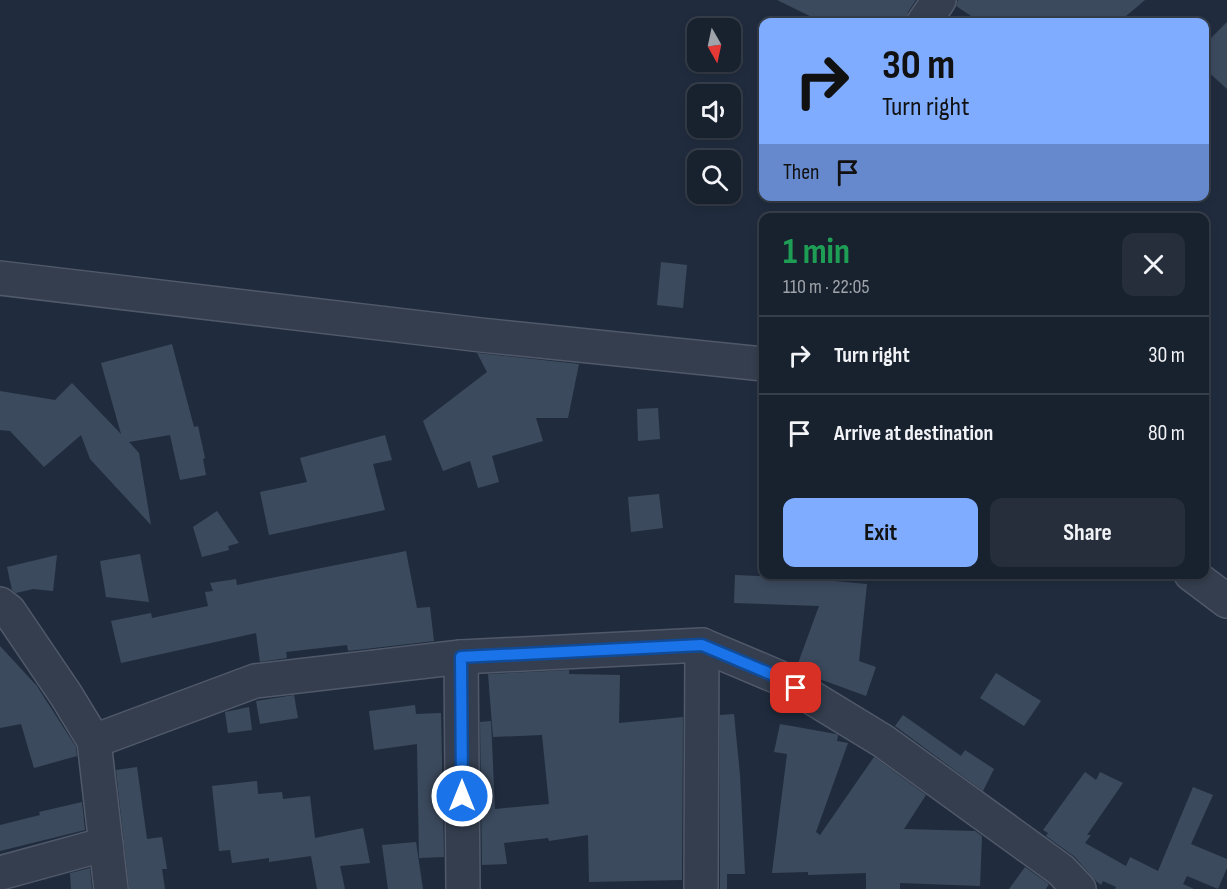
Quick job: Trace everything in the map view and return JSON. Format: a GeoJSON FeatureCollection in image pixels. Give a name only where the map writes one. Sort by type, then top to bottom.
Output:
{"type":"FeatureCollection","features":[{"type":"Feature","properties":{"kind":"street"},"geometry":{"type":"LineString","coordinates":[[927,18],[939,0]]}},
{"type":"Feature","properties":{"kind":"street"},"geometry":{"type":"LineString","coordinates":[[0,278],[481,335],[759,363]]}},
{"type":"Feature","properties":{"kind":"street"},"geometry":{"type":"LineString","coordinates":[[1198,579],[1227,601]]}},
{"type":"Feature","properties":{"kind":"street"},"geometry":{"type":"LineString","coordinates":[[0,604],[9,611],[94,741],[111,889]]}},
{"type":"Feature","properties":{"kind":"street"},"geometry":{"type":"LineString","coordinates":[[94,741],[255,681],[461,657],[702,645],[778,677],[883,741],[1061,870],[1079,889]]}},
{"type":"Feature","properties":{"kind":"street"},"geometry":{"type":"LineString","coordinates":[[701,889],[702,645]]}},
{"type":"Feature","properties":{"kind":"street"},"geometry":{"type":"LineString","coordinates":[[461,657],[463,889]]}},
{"type":"Feature","properties":{"kind":"street"},"geometry":{"type":"LineString","coordinates":[[0,873],[106,844]]}},
{"type":"Feature","properties":{"kind":"building"},"geometry":{"type":"Polygon","coordinates":[[[777,0],[916,0],[907,18],[814,18],[777,0]]]}},
{"type":"Feature","properties":{"kind":"building"},"geometry":{"type":"Polygon","coordinates":[[[958,0],[1145,0],[1124,18],[974,18],[956,6],[958,0]]]}},
{"type":"Feature","properties":{"kind":"building"},"geometry":{"type":"Polygon","coordinates":[[[1227,22],[1227,89],[1209,73],[1209,40],[1227,22]]]}},
{"type":"Feature","properties":{"kind":"building"},"geometry":{"type":"Polygon","coordinates":[[[661,262],[687,265],[683,308],[657,305],[661,262]]]}},
{"type":"Feature","properties":{"kind":"building"},"geometry":{"type":"Polygon","coordinates":[[[172,344],[194,427],[198,426],[206,475],[180,480],[170,435],[129,442],[139,453],[151,525],[90,459],[81,435],[44,467],[10,431],[0,430],[0,391],[55,400],[72,383],[121,434],[101,363],[172,344]]]}},
{"type":"Feature","properties":{"kind":"building"},"geometry":{"type":"Polygon","coordinates":[[[477,353],[579,364],[568,418],[536,418],[543,441],[492,456],[499,482],[478,488],[470,461],[443,471],[423,421],[487,372],[477,353]]]}},
{"type":"Feature","properties":{"kind":"building"},"geometry":{"type":"Polygon","coordinates":[[[658,408],[660,439],[638,441],[637,409],[658,408]]]}},
{"type":"Feature","properties":{"kind":"building"},"geometry":{"type":"Polygon","coordinates":[[[385,435],[392,460],[373,464],[385,510],[269,535],[260,492],[307,482],[300,458],[385,435]]]}},
{"type":"Feature","properties":{"kind":"building"},"geometry":{"type":"Polygon","coordinates":[[[659,494],[663,528],[631,532],[628,497],[659,494]]]}},
{"type":"Feature","properties":{"kind":"building"},"geometry":{"type":"Polygon","coordinates":[[[217,511],[239,543],[228,546],[229,550],[202,557],[193,527],[217,511]]]}},
{"type":"Feature","properties":{"kind":"building"},"geometry":{"type":"Polygon","coordinates":[[[406,551],[417,608],[430,607],[434,641],[348,651],[347,645],[286,652],[287,658],[260,662],[256,633],[121,663],[111,621],[151,613],[152,618],[208,606],[205,592],[213,591],[210,583],[236,579],[237,585],[406,551]]]}},
{"type":"Feature","properties":{"kind":"building"},"geometry":{"type":"Polygon","coordinates":[[[140,554],[149,602],[106,597],[100,561],[140,554]]]}},
{"type":"Feature","properties":{"kind":"building"},"geometry":{"type":"Polygon","coordinates":[[[57,555],[53,591],[33,589],[16,593],[12,590],[7,567],[57,555]]]}},
{"type":"Feature","properties":{"kind":"building"},"geometry":{"type":"Polygon","coordinates":[[[735,575],[759,576],[759,579],[813,579],[867,584],[859,661],[876,667],[866,696],[814,677],[797,666],[819,606],[734,603],[735,575]]]}},
{"type":"Feature","properties":{"kind":"building"},"geometry":{"type":"Polygon","coordinates":[[[0,646],[36,685],[35,683],[76,747],[77,756],[34,768],[21,724],[0,728],[0,646]]]}},
{"type":"Feature","properties":{"kind":"building"},"geometry":{"type":"Polygon","coordinates":[[[569,670],[569,674],[620,675],[619,723],[683,717],[682,880],[589,882],[588,835],[549,841],[548,838],[504,843],[507,864],[482,865],[480,722],[491,721],[495,809],[549,804],[542,735],[493,737],[488,674],[569,670]]]}},
{"type":"Feature","properties":{"kind":"building"},"geometry":{"type":"Polygon","coordinates":[[[996,673],[1041,701],[1024,726],[980,698],[996,673]]]}},
{"type":"Feature","properties":{"kind":"building"},"geometry":{"type":"Polygon","coordinates":[[[294,695],[298,718],[260,724],[256,701],[294,695]]]}},
{"type":"Feature","properties":{"kind":"building"},"geometry":{"type":"Polygon","coordinates":[[[415,705],[416,714],[441,713],[444,857],[419,858],[417,744],[374,750],[369,711],[415,705]]]}},
{"type":"Feature","properties":{"kind":"building"},"geometry":{"type":"Polygon","coordinates":[[[249,707],[252,730],[228,733],[225,712],[249,707]]]}},
{"type":"Feature","properties":{"kind":"building"},"geometry":{"type":"Polygon","coordinates":[[[734,714],[740,775],[745,874],[727,874],[727,889],[720,889],[720,715],[734,714]]]}},
{"type":"Feature","properties":{"kind":"building"},"geometry":{"type":"Polygon","coordinates":[[[903,715],[961,756],[965,750],[994,769],[983,791],[895,726],[903,715]]]}},
{"type":"Feature","properties":{"kind":"building"},"geometry":{"type":"Polygon","coordinates":[[[780,724],[836,734],[838,735],[837,741],[848,743],[816,832],[820,835],[874,757],[926,795],[904,829],[975,831],[982,836],[980,886],[900,883],[900,889],[866,889],[866,873],[808,875],[808,872],[772,873],[787,754],[774,752],[780,724]]]}},
{"type":"Feature","properties":{"kind":"building"},"geometry":{"type":"Polygon","coordinates":[[[137,767],[147,839],[162,837],[167,869],[162,869],[165,889],[129,889],[116,770],[137,767]]]}},
{"type":"Feature","properties":{"kind":"building"},"geometry":{"type":"Polygon","coordinates":[[[1085,772],[1096,780],[1100,772],[1123,783],[1087,835],[1091,835],[1085,843],[1126,866],[1130,857],[1158,871],[1193,787],[1213,795],[1191,844],[1227,859],[1227,868],[1218,889],[1187,876],[1183,884],[1194,889],[1115,889],[1116,887],[1103,881],[1101,885],[1096,881],[1075,857],[1046,836],[1048,833],[1043,830],[1085,772]]]}},
{"type":"Feature","properties":{"kind":"building"},"geometry":{"type":"Polygon","coordinates":[[[257,781],[258,794],[282,792],[283,799],[310,796],[315,838],[363,828],[370,863],[340,866],[345,889],[317,889],[311,856],[269,862],[269,858],[232,863],[230,850],[219,851],[212,786],[257,781]]]}},
{"type":"Feature","properties":{"kind":"building"},"geometry":{"type":"Polygon","coordinates":[[[82,802],[85,830],[0,851],[0,825],[40,815],[39,812],[82,802]]]}},
{"type":"Feature","properties":{"kind":"building"},"geometry":{"type":"Polygon","coordinates":[[[416,842],[423,889],[388,889],[382,845],[416,842]]]}},
{"type":"Feature","properties":{"kind":"building"},"geometry":{"type":"Polygon","coordinates":[[[1025,867],[1049,884],[1046,889],[1009,889],[1025,867]]]}},
{"type":"Feature","properties":{"kind":"building"},"geometry":{"type":"Polygon","coordinates":[[[90,868],[92,889],[71,889],[70,873],[90,868]]]}},
{"type":"Feature","properties":{"kind":"route"},"geometry":{"type":"LineString","coordinates":[[462,796],[461,657],[702,645],[778,677],[796,688]]}}]}
